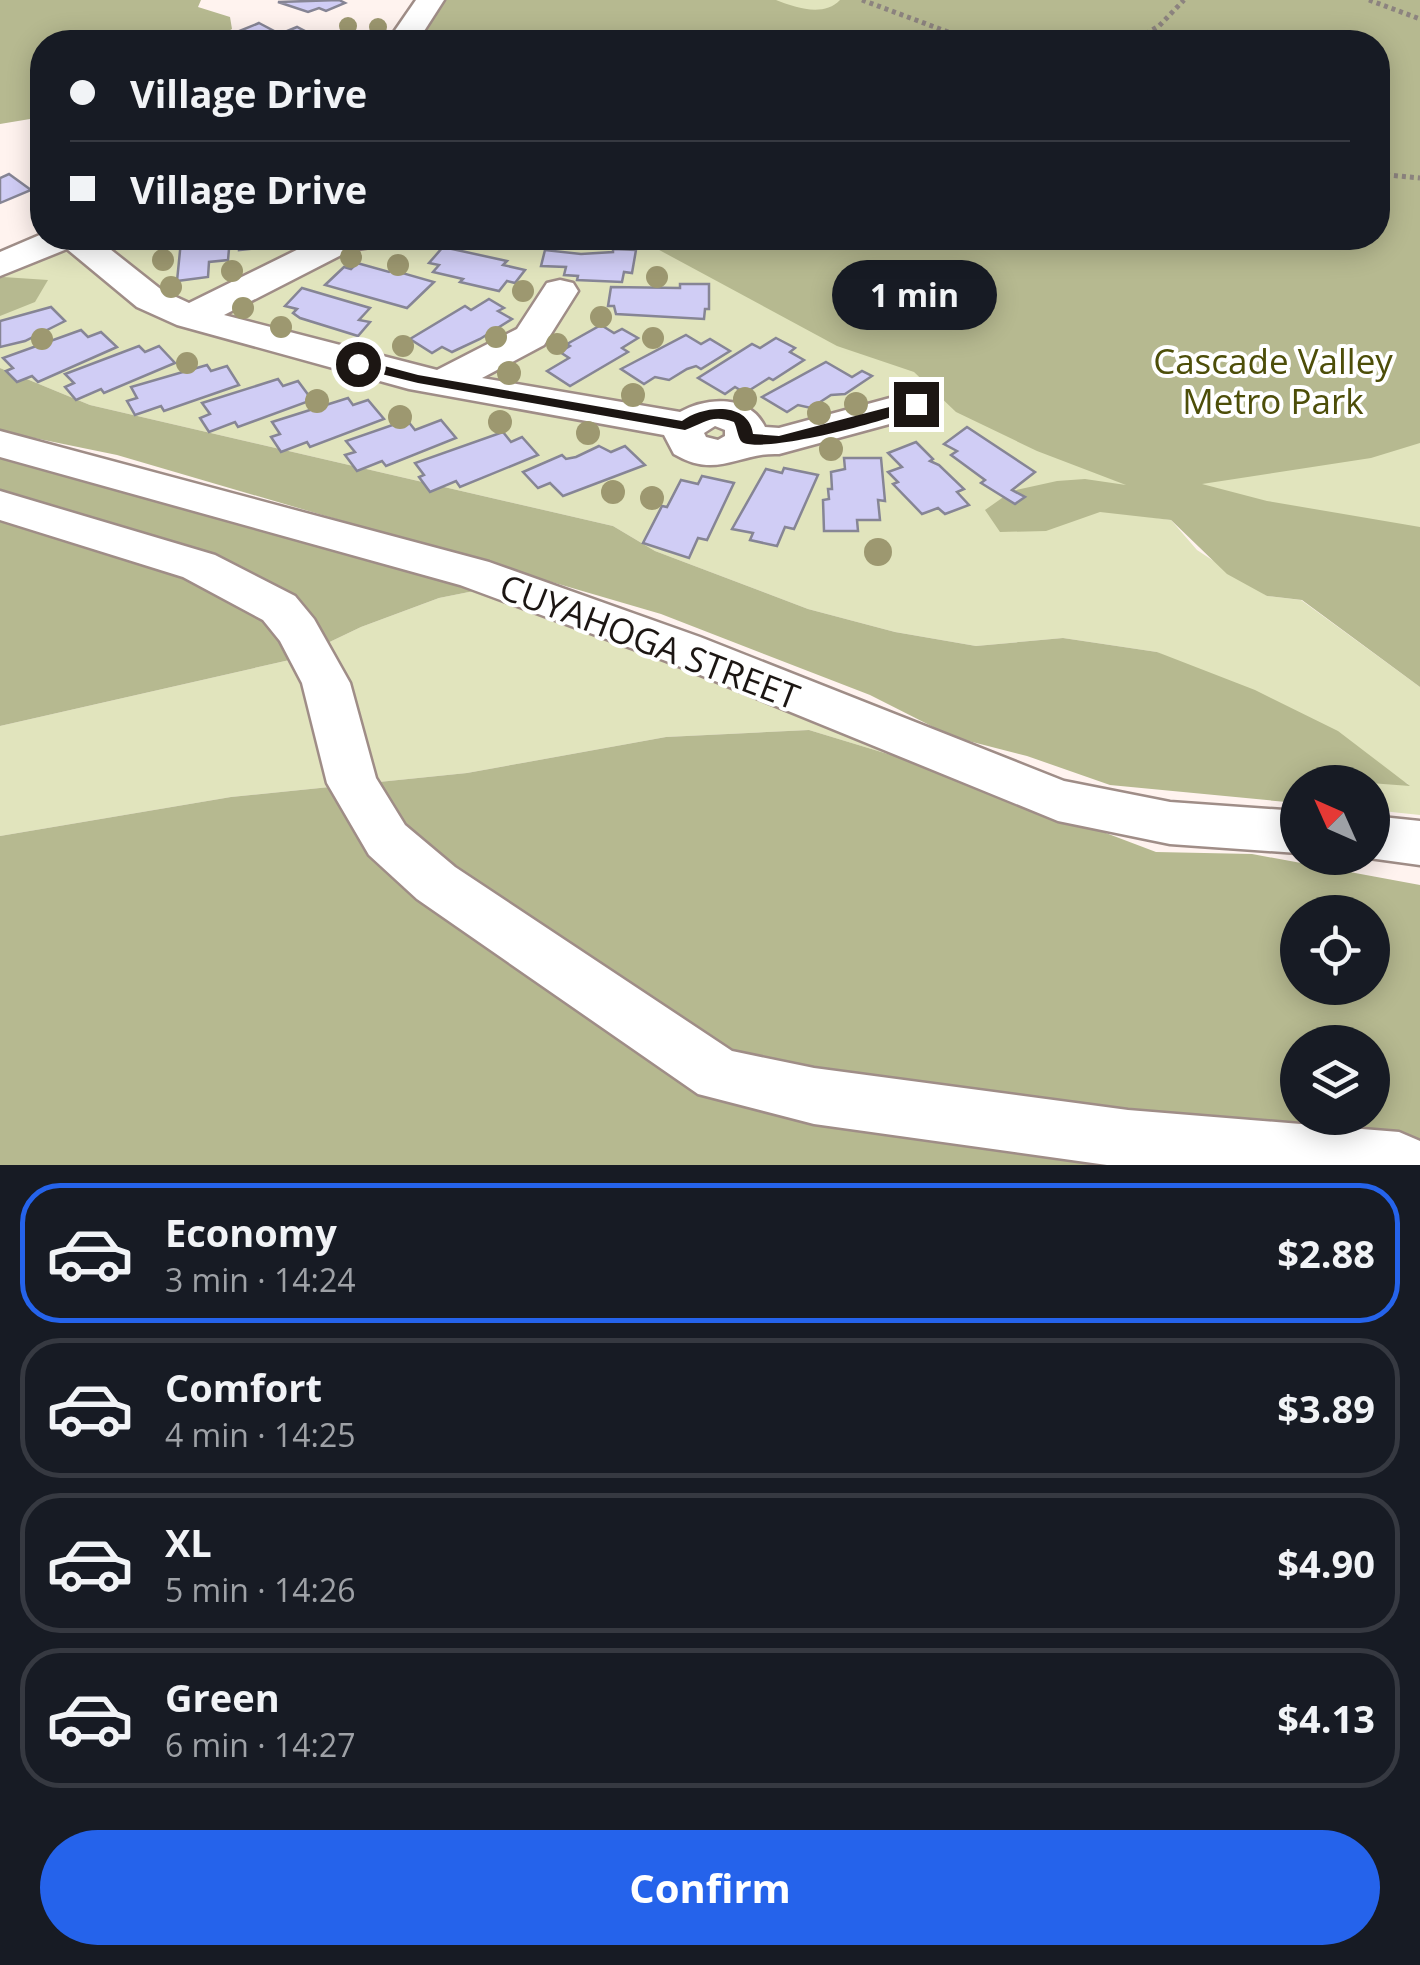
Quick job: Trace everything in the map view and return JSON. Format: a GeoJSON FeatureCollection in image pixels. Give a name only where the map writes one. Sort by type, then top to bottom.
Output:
{"type":"FeatureCollection","features":[{"type":"Feature","properties":{"kind":"street"},"geometry":{"type":"LineString","coordinates":[[410,30],[430,0]]}},
{"type":"Feature","properties":{"kind":"street"},"geometry":{"type":"LineString","coordinates":[[0,265],[35,250]]}},
{"type":"Feature","properties":{"kind":"street"},"geometry":{"type":"LineString","coordinates":[[90,250],[150,300],[190,318],[442,383],[685,426],[699,415],[720,412],[745,425],[746,439],[779,441],[916,404]]}},
{"type":"Feature","properties":{"kind":"street"},"geometry":{"type":"LineString","coordinates":[[190,318],[324,250]]}},
{"type":"Feature","properties":{"kind":"street"},"geometry":{"type":"LineString","coordinates":[[442,383],[531,337],[560,291]]}},
{"type":"Feature","properties":{"kind":"street","name":"CUYAHOGA STREET"},"geometry":{"type":"LineString","coordinates":[[0,444],[454,568],[578,608],[1058,800],[1170,823],[1280,831]]}},
{"type":"Feature","properties":{"kind":"street"},"geometry":{"type":"LineString","coordinates":[[0,505],[199,566],[278,608],[298,631],[326,684],[352,784],[387,840],[436,883],[719,1075],[814,1096],[1128,1139],[1399,1162]]}},
{"type":"Feature","properties":{"kind":"street"},"geometry":{"type":"LineString","coordinates":[[1390,840],[1420,843]]}},
{"type":"Feature","properties":{"kind":"path"},"geometry":{"type":"LineString","coordinates":[[862,0],[943,30]]}},
{"type":"Feature","properties":{"kind":"path"},"geometry":{"type":"LineString","coordinates":[[1152,30],[1184,0]]}},
{"type":"Feature","properties":{"kind":"path"},"geometry":{"type":"LineString","coordinates":[[1369,0],[1420,19]]}},
{"type":"Feature","properties":{"kind":"path"},"geometry":{"type":"LineString","coordinates":[[1390,175],[1420,178]]}},
{"type":"Feature","properties":{"kind":"green space"},"geometry":{"type":"Polygon","coordinates":[[[0,0],[201,0],[198,7],[230,17],[230,30],[30,30],[30,119],[0,124],[0,0]]]}},
{"type":"Feature","properties":{"kind":"green space"},"geometry":{"type":"Polygon","coordinates":[[[430,0],[1420,0],[1420,608],[1165,486],[1128,514],[1171,520],[1197,550],[1267,596],[1301,600],[1420,687],[1420,815],[1390,812],[1390,783],[1408,784],[1390,775],[1390,765],[1372,765],[1157,652],[1063,638],[976,646],[895,632],[808,609],[655,551],[613,526],[90,405],[0,368],[0,265],[35,250],[1390,250],[1390,30],[410,30],[430,0]]]}},
{"type":"Feature","properties":{"kind":"green space","name":"Cascade Valley Metro Park"},"geometry":{"type":"Polygon","coordinates":[[[438,0],[776,0],[818,10],[840,0],[1420,0],[1420,443],[1371,458],[1202,484],[1267,501],[1420,527],[1420,687],[1302,600],[1267,596],[1227,574],[1171,520],[1100,512],[1046,531],[1000,532],[985,510],[1012,491],[1085,479],[1126,485],[1037,451],[956,412],[914,372],[837,346],[659,250],[1390,250],[1390,30],[417,30],[438,0]]]}},
{"type":"Feature","properties":{"kind":"green space"},"geometry":{"type":"Polygon","coordinates":[[[0,278],[48,280],[35,302],[0,316],[0,278]]]}},
{"type":"Feature","properties":{"kind":"green space"},"geometry":{"type":"Polygon","coordinates":[[[0,368],[90,405],[613,526],[655,551],[808,609],[895,632],[976,646],[1063,638],[1157,652],[1255,690],[1338,731],[1383,765],[1280,765],[1280,801],[1110,785],[1027,756],[953,737],[870,695],[661,614],[117,455],[0,431],[0,368]]]}},
{"type":"Feature","properties":{"kind":"green space"},"geometry":{"type":"Polygon","coordinates":[[[0,445],[484,589],[439,598],[361,627],[294,659],[0,726],[0,445]]]}},
{"type":"Feature","properties":{"kind":"green space"},"geometry":{"type":"Polygon","coordinates":[[[484,589],[535,594],[934,768],[809,730],[666,737],[467,773],[231,797],[0,836],[0,726],[294,659],[361,627],[439,598],[484,589]]]}},
{"type":"Feature","properties":{"kind":"green space"},"geometry":{"type":"Polygon","coordinates":[[[809,730],[934,768],[1156,852],[1252,854],[1280,859],[1280,875],[1366,875],[1420,885],[1420,1165],[0,1165],[0,836],[231,797],[467,773],[666,737],[809,730]]]}},
{"type":"Feature","properties":{"kind":"green space"},"geometry":{"type":"Polygon","coordinates":[[[1390,771],[1410,786],[1390,785],[1390,771]]]}},
{"type":"Feature","properties":{"kind":"building"},"geometry":{"type":"Polygon","coordinates":[[[278,2],[345,3],[326,11],[319,8],[308,12],[278,2]]]}},
{"type":"Feature","properties":{"kind":"building"},"geometry":{"type":"Polygon","coordinates":[[[259,23],[272,30],[242,30],[259,23]]]}},
{"type":"Feature","properties":{"kind":"building"},"geometry":{"type":"Polygon","coordinates":[[[9,174],[30,190],[0,203],[0,178],[9,174]]]}},
{"type":"Feature","properties":{"kind":"building"},"geometry":{"type":"Polygon","coordinates":[[[180,250],[229,250],[228,260],[209,262],[208,277],[177,281],[180,250]]]}},
{"type":"Feature","properties":{"kind":"building"},"geometry":{"type":"Polygon","coordinates":[[[440,250],[457,250],[507,261],[503,265],[525,270],[515,283],[507,281],[499,291],[433,272],[439,265],[429,263],[440,250]]]}},
{"type":"Feature","properties":{"kind":"building"},"geometry":{"type":"Polygon","coordinates":[[[545,250],[636,250],[632,273],[624,272],[622,282],[577,280],[578,276],[564,275],[566,267],[541,266],[545,250]]]}},
{"type":"Feature","properties":{"kind":"building"},"geometry":{"type":"Polygon","coordinates":[[[357,263],[434,282],[407,308],[325,285],[344,267],[351,269],[357,263]]]}},
{"type":"Feature","properties":{"kind":"building"},"geometry":{"type":"Polygon","coordinates":[[[680,284],[709,284],[709,309],[705,309],[704,319],[616,314],[614,306],[608,306],[611,287],[680,288],[680,284]]]}},
{"type":"Feature","properties":{"kind":"building"},"geometry":{"type":"Polygon","coordinates":[[[302,288],[370,308],[359,320],[370,322],[358,336],[300,318],[293,313],[297,309],[285,306],[302,288]]]}},
{"type":"Feature","properties":{"kind":"building"},"geometry":{"type":"Polygon","coordinates":[[[489,299],[504,308],[498,311],[512,319],[480,339],[452,352],[442,347],[432,353],[410,339],[465,306],[471,310],[489,299]]]}},
{"type":"Feature","properties":{"kind":"building"},"geometry":{"type":"Polygon","coordinates":[[[51,307],[65,321],[25,341],[0,347],[0,321],[51,307]]]}},
{"type":"Feature","properties":{"kind":"building"},"geometry":{"type":"Polygon","coordinates":[[[601,325],[614,333],[622,329],[638,338],[622,348],[628,352],[570,386],[547,371],[569,358],[560,352],[570,346],[567,344],[601,325]]]}},
{"type":"Feature","properties":{"kind":"building"},"geometry":{"type":"Polygon","coordinates":[[[81,330],[88,337],[101,332],[117,347],[38,382],[32,376],[17,382],[6,371],[13,368],[3,358],[81,330]]]}},
{"type":"Feature","properties":{"kind":"building"},"geometry":{"type":"Polygon","coordinates":[[[686,335],[701,344],[710,339],[730,351],[701,369],[687,369],[669,380],[655,377],[644,384],[621,369],[686,335]]]}},
{"type":"Feature","properties":{"kind":"building"},"geometry":{"type":"Polygon","coordinates":[[[776,338],[795,348],[790,352],[804,360],[773,380],[769,378],[745,393],[735,387],[725,394],[698,378],[752,344],[760,348],[776,338]]]}},
{"type":"Feature","properties":{"kind":"building"},"geometry":{"type":"Polygon","coordinates":[[[139,346],[145,352],[159,346],[175,363],[104,393],[101,389],[76,400],[65,387],[74,383],[65,374],[139,346]]]}},
{"type":"Feature","properties":{"kind":"building"},"geometry":{"type":"Polygon","coordinates":[[[826,362],[852,377],[862,371],[872,376],[845,394],[831,395],[811,408],[798,405],[787,412],[762,397],[826,362]]]}},
{"type":"Feature","properties":{"kind":"building"},"geometry":{"type":"Polygon","coordinates":[[[207,365],[211,371],[227,366],[239,385],[164,411],[161,406],[135,415],[127,401],[137,398],[131,387],[207,365]]]}},
{"type":"Feature","properties":{"kind":"building"},"geometry":{"type":"Polygon","coordinates":[[[278,379],[283,386],[298,381],[312,400],[238,427],[235,422],[209,432],[200,418],[210,414],[202,403],[278,379]]]}},
{"type":"Feature","properties":{"kind":"building"},"geometry":{"type":"Polygon","coordinates":[[[348,398],[353,405],[368,400],[384,419],[310,447],[307,442],[281,452],[271,437],[280,434],[272,422],[348,398]]]}},
{"type":"Feature","properties":{"kind":"building"},"geometry":{"type":"Polygon","coordinates":[[[407,420],[415,430],[441,420],[456,438],[386,466],[382,461],[357,471],[345,455],[355,452],[346,441],[407,420]]]}},
{"type":"Feature","properties":{"kind":"building"},"geometry":{"type":"Polygon","coordinates":[[[967,427],[1035,472],[1012,490],[1025,497],[1015,504],[981,483],[985,480],[951,455],[957,451],[944,444],[967,427]]]}},
{"type":"Feature","properties":{"kind":"building"},"geometry":{"type":"Polygon","coordinates":[[[503,432],[511,442],[522,437],[538,455],[460,487],[456,481],[430,492],[419,477],[424,475],[415,463],[503,432]]]}},
{"type":"Feature","properties":{"kind":"building"},"geometry":{"type":"Polygon","coordinates":[[[916,442],[933,459],[930,461],[964,489],[957,492],[969,505],[945,514],[938,508],[922,514],[893,484],[898,482],[888,472],[902,467],[888,453],[916,442]]]}},
{"type":"Feature","properties":{"kind":"building"},"geometry":{"type":"Polygon","coordinates":[[[599,446],[611,452],[625,446],[645,465],[563,496],[550,483],[538,488],[523,472],[562,455],[566,459],[576,457],[599,446]]]}},
{"type":"Feature","properties":{"kind":"building"},"geometry":{"type":"Polygon","coordinates":[[[844,458],[881,458],[885,501],[878,500],[880,520],[857,520],[858,531],[824,531],[823,500],[829,499],[828,489],[832,489],[831,472],[845,469],[844,458]]]}},
{"type":"Feature","properties":{"kind":"building"},"geometry":{"type":"Polygon","coordinates":[[[784,468],[818,475],[794,529],[785,527],[777,546],[750,540],[753,533],[732,529],[766,469],[782,473],[784,468]]]}},
{"type":"Feature","properties":{"kind":"building"},"geometry":{"type":"Polygon","coordinates":[[[702,476],[734,483],[707,540],[698,538],[689,558],[643,543],[681,480],[698,484],[702,476]]]}},
{"type":"Feature","properties":{"kind":"route"},"geometry":{"type":"LineString","coordinates":[[358,364],[418,379],[685,426],[699,415],[720,412],[745,425],[746,439],[779,441],[916,404]]}}]}
